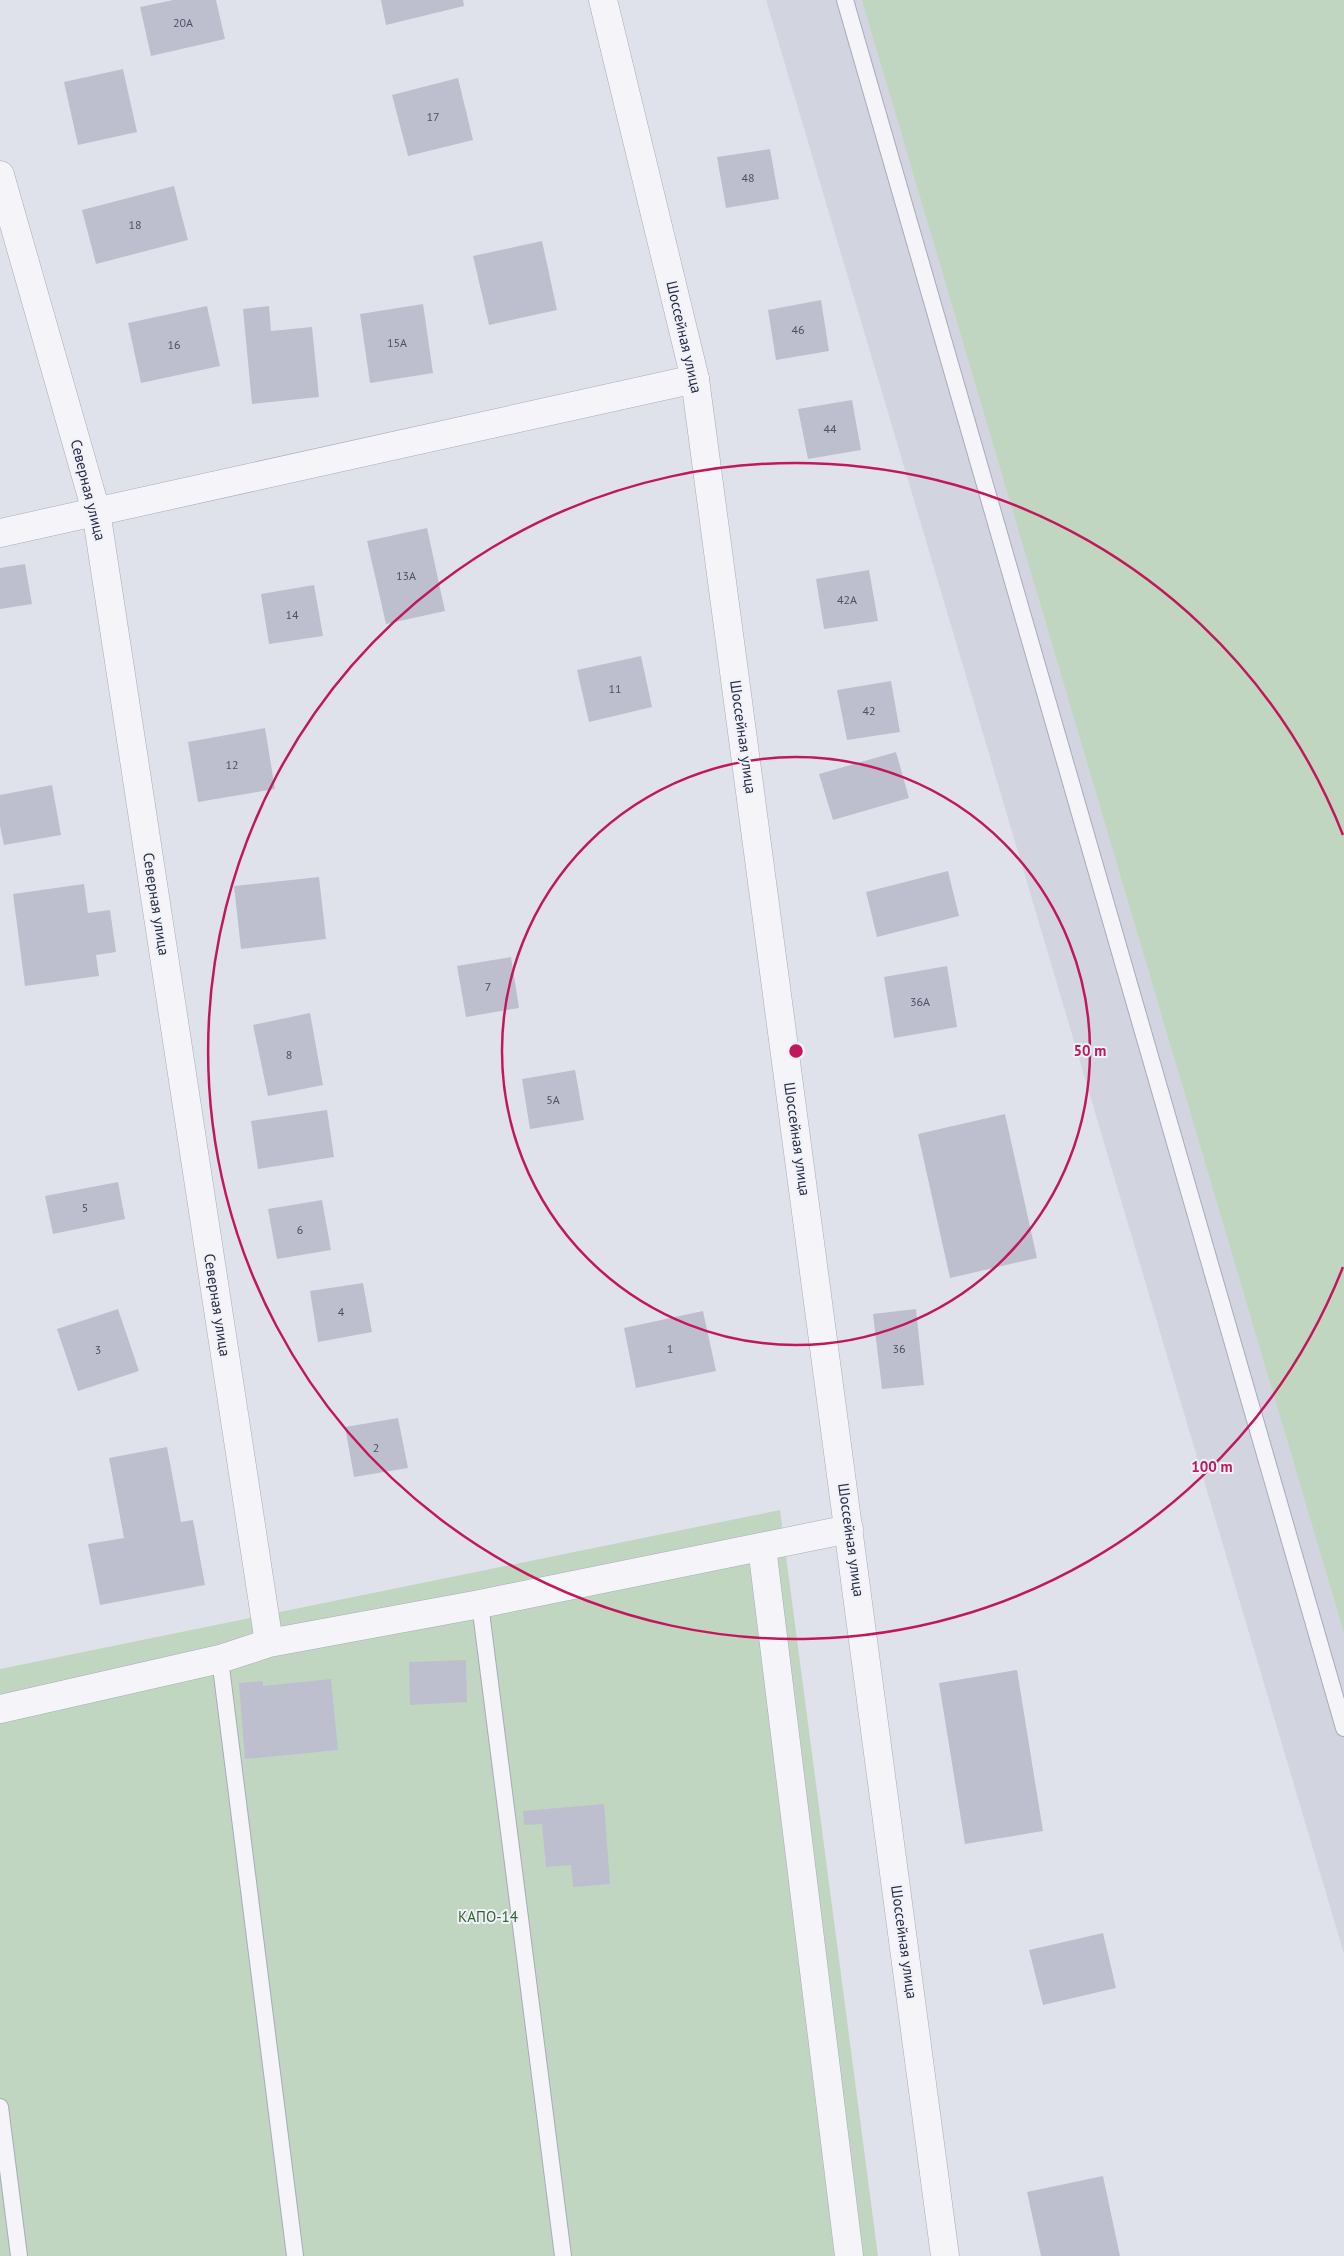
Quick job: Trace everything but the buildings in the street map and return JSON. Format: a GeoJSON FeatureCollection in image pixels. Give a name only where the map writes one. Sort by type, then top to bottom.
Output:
{"type":"FeatureCollection","features":[{"type":"Feature","properties":{"kind":"street","name":"Шоссейная улица"},"geometry":{"type":"LineString","coordinates":[[603,0],[695,379],[945,2256]]}},
{"type":"Feature","properties":{"kind":"street","name":"Северная улица"},"geometry":{"type":"LineString","coordinates":[[0,175],[96,511],[269,1643]]}},
{"type":"Feature","properties":{"kind":"street"},"geometry":{"type":"LineString","coordinates":[[0,533],[695,379]]}},
{"type":"Feature","properties":{"kind":"street"},"geometry":{"type":"LineString","coordinates":[[0,1709],[220,1659],[269,1643],[480,1604],[849,1529]]}},
{"type":"Feature","properties":{"kind":"street"},"geometry":{"type":"LineString","coordinates":[[762,1547],[850,2256]]}},
{"type":"Feature","properties":{"kind":"lane"},"geometry":{"type":"LineString","coordinates":[[845,0],[1344,1728]]}},
{"type":"Feature","properties":{"kind":"lane"},"geometry":{"type":"LineString","coordinates":[[480,1604],[563,2256]]}},
{"type":"Feature","properties":{"kind":"lane"},"geometry":{"type":"LineString","coordinates":[[220,1659],[296,2256]]}},
{"type":"Feature","properties":{"kind":"lane"},"geometry":{"type":"LineString","coordinates":[[0,2107],[19,2256]]}},
{"type":"Feature","properties":{"kind":"shaded area"},"geometry":{"type":"Polygon","coordinates":[[[766,0],[1344,0],[1344,1954],[766,0]]]}},
{"type":"Feature","properties":{"kind":"green space"},"geometry":{"type":"Polygon","coordinates":[[[862,0],[1344,0],[1344,1633],[862,0]]]}},
{"type":"Feature","properties":{"kind":"green space","name":"КАПО-14"},"geometry":{"type":"Polygon","coordinates":[[[780,1510],[878,2256],[0,2256],[0,1669],[780,1510]]]}}]}
